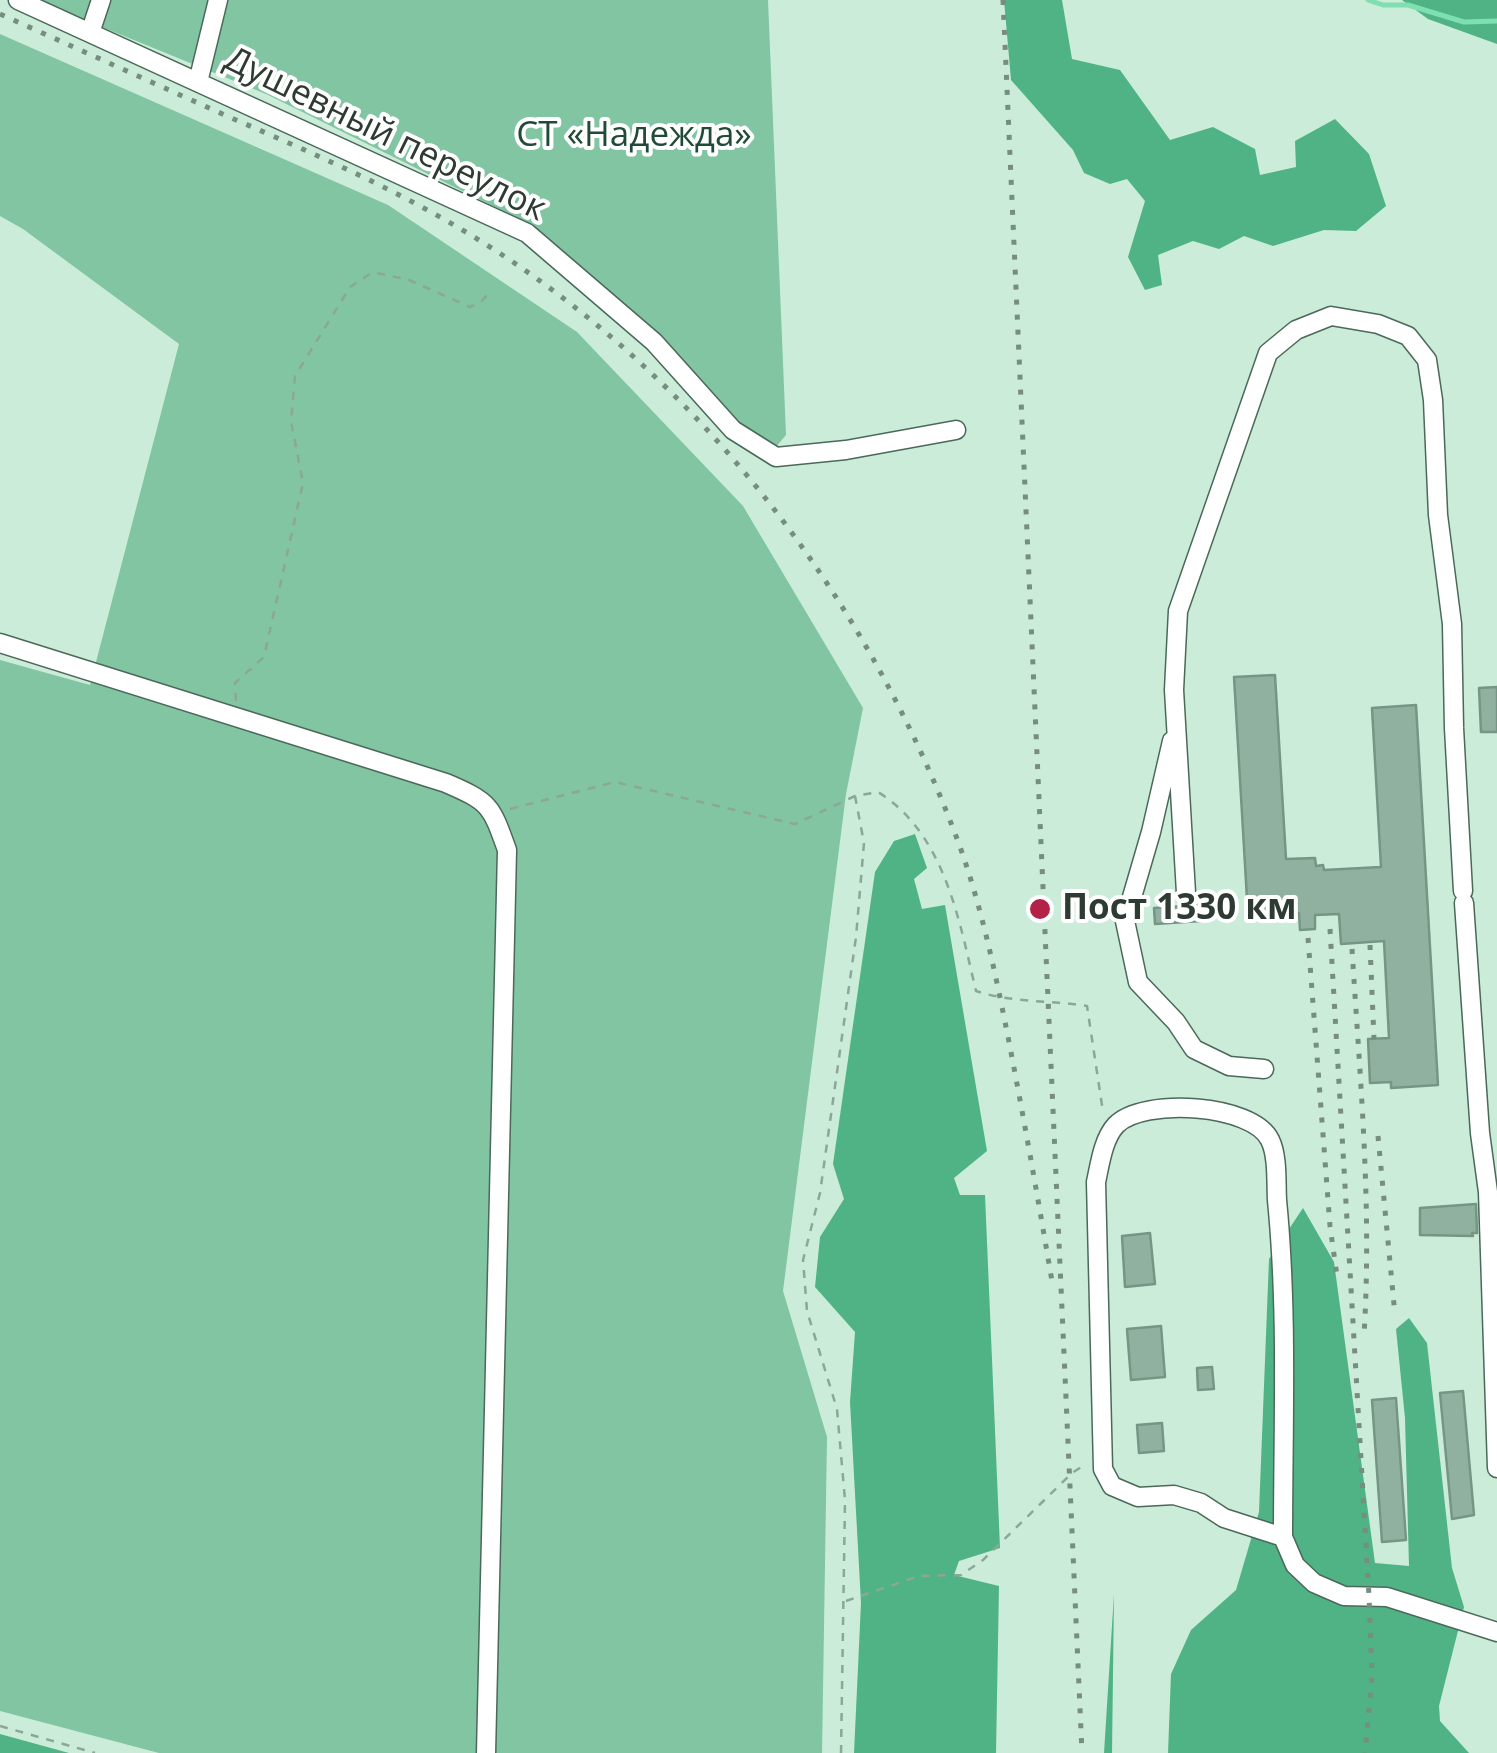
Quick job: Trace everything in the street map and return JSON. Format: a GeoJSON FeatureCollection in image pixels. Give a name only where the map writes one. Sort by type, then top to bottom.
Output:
{"type":"FeatureCollection","features":[{"type":"Feature","properties":{"kind":"street","name":"Душевный переулок"},"geometry":{"type":"LineString","coordinates":[[18,0],[527,232],[654,342],[733,430],[776,457],[846,450],[956,430]]}},
{"type":"Feature","properties":{"kind":"street"},"geometry":{"type":"LineString","coordinates":[[90,32],[100,0]]}},
{"type":"Feature","properties":{"kind":"street"},"geometry":{"type":"LineString","coordinates":[[198,82],[218,0]]}},
{"type":"Feature","properties":{"kind":"street"},"geometry":{"type":"LineString","coordinates":[[1186,893],[1176,721],[1178,611],[1268,353],[1296,330],[1331,316],[1378,324],[1408,336],[1428,360],[1433,400],[1438,515],[1452,624],[1454,728],[1480,1133],[1488,1192],[1497,1468]]}},
{"type":"Feature","properties":{"kind":"street"},"geometry":{"type":"LineString","coordinates":[[0,643],[446,783],[478,797],[494,813],[507,850],[486,1753]]}},
{"type":"Feature","properties":{"kind":"street"},"geometry":{"type":"LineString","coordinates":[[1176,721],[1126,921],[1138,982],[1176,1022],[1194,1050],[1229,1066],[1264,1070]]}},
{"type":"Feature","properties":{"kind":"street"},"geometry":{"type":"LineString","coordinates":[[1283,1537],[1224,1518],[1201,1503],[1174,1495],[1138,1497],[1112,1486],[1103,1469],[1096,1182],[1104,1148],[1117,1124],[1146,1110],[1220,1110],[1258,1123],[1272,1142],[1282,1244],[1283,1537],[1295,1564],[1314,1582],[1344,1596],[1386,1597],[1497,1632]]}},
{"type":"Feature","properties":{"kind":"path"},"geometry":{"type":"LineString","coordinates":[[236,718],[235,683],[264,657],[302,483],[291,421],[295,376],[350,287],[372,272],[409,280],[470,307],[488,294]]}},
{"type":"Feature","properties":{"kind":"path"},"geometry":{"type":"LineString","coordinates":[[494,813],[615,782],[795,824],[855,796],[878,792],[898,804],[924,838],[954,897],[976,990],[1000,998],[1087,1006],[1104,1116],[1117,1124]]}},
{"type":"Feature","properties":{"kind":"path"},"geometry":{"type":"LineString","coordinates":[[841,1753],[845,1500],[837,1409],[807,1312],[803,1260],[820,1193],[856,937],[864,843],[855,796]]}},
{"type":"Feature","properties":{"kind":"path"},"geometry":{"type":"LineString","coordinates":[[845,1602],[919,1576],[962,1575],[1083,1464],[1103,1469]]}},
{"type":"Feature","properties":{"kind":"path"},"geometry":{"type":"LineString","coordinates":[[0,1726],[96,1753]]}},
{"type":"Feature","properties":{"kind":"green space","name":"СТ «Надежда»"},"geometry":{"type":"Polygon","coordinates":[[[36,0],[768,0],[786,435],[770,454],[577,265],[511,215],[266,94],[36,0]]]}},
{"type":"Feature","properties":{"kind":"green space"},"geometry":{"type":"Polygon","coordinates":[[[1004,0],[1062,0],[1072,59],[1120,70],[1170,140],[1213,127],[1255,149],[1260,175],[1296,167],[1295,141],[1335,119],[1369,154],[1386,206],[1356,231],[1324,230],[1273,246],[1244,236],[1219,249],[1193,241],[1158,255],[1162,285],[1145,290],[1128,257],[1145,201],[1127,179],[1110,184],[1084,173],[1073,150],[1011,80],[1004,0]]]}},
{"type":"Feature","properties":{"kind":"green space"},"geometry":{"type":"Polygon","coordinates":[[[1402,0],[1497,0],[1497,44],[1428,19],[1402,0]]]}},
{"type":"Feature","properties":{"kind":"green space"},"geometry":{"type":"Polygon","coordinates":[[[0,34],[388,205],[577,332],[743,506],[863,708],[846,794],[783,1291],[827,1437],[822,1753],[159,1753],[0,1711],[0,660],[90,685],[179,344],[0,216],[0,34]]]}},
{"type":"Feature","properties":{"kind":"green space"},"geometry":{"type":"Polygon","coordinates":[[[915,834],[927,868],[914,879],[922,909],[945,905],[987,1151],[954,1178],[960,1195],[985,1195],[1000,1548],[959,1561],[954,1575],[999,1586],[996,1753],[854,1753],[861,1603],[850,1402],[855,1332],[815,1287],[820,1237],[844,1199],[833,1164],[875,872],[894,841],[915,834]]]}},
{"type":"Feature","properties":{"kind":"green space"},"geometry":{"type":"Polygon","coordinates":[[[1303,1208],[1334,1262],[1375,1563],[1409,1566],[1405,1418],[1396,1329],[1409,1318],[1427,1343],[1452,1568],[1464,1607],[1439,1706],[1440,1721],[1469,1753],[1168,1753],[1171,1674],[1191,1630],[1236,1590],[1259,1512],[1269,1259],[1303,1208]]]}},
{"type":"Feature","properties":{"kind":"green space"},"geometry":{"type":"Polygon","coordinates":[[[1114,1594],[1112,1753],[1104,1753],[1114,1594]]]}},
{"type":"Feature","properties":{"kind":"green space"},"geometry":{"type":"Polygon","coordinates":[[[0,1734],[69,1753],[0,1753],[0,1734]]]}},
{"type":"Feature","properties":{"kind":"building"},"geometry":{"type":"Polygon","coordinates":[[[1275,675],[1286,859],[1315,858],[1316,866],[1323,865],[1324,870],[1381,867],[1372,708],[1416,705],[1438,1085],[1391,1088],[1391,1082],[1370,1083],[1368,1039],[1389,1038],[1384,941],[1341,944],[1339,914],[1315,915],[1315,929],[1300,930],[1299,913],[1248,916],[1234,677],[1275,675]]]}},
{"type":"Feature","properties":{"kind":"building"},"geometry":{"type":"Polygon","coordinates":[[[1497,687],[1497,732],[1481,732],[1479,688],[1497,687]]]}},
{"type":"Feature","properties":{"kind":"building"},"geometry":{"type":"Polygon","coordinates":[[[1200,905],[1201,921],[1155,924],[1154,908],[1200,905]]]}},
{"type":"Feature","properties":{"kind":"building"},"geometry":{"type":"Polygon","coordinates":[[[1476,1204],[1477,1233],[1473,1236],[1420,1235],[1420,1208],[1476,1204]]]}},
{"type":"Feature","properties":{"kind":"building"},"geometry":{"type":"Polygon","coordinates":[[[1150,1233],[1155,1284],[1125,1287],[1122,1236],[1150,1233]]]}},
{"type":"Feature","properties":{"kind":"building"},"geometry":{"type":"Polygon","coordinates":[[[1161,1326],[1165,1377],[1131,1380],[1127,1329],[1161,1326]]]}},
{"type":"Feature","properties":{"kind":"building"},"geometry":{"type":"Polygon","coordinates":[[[1212,1367],[1214,1389],[1198,1390],[1197,1368],[1212,1367]]]}},
{"type":"Feature","properties":{"kind":"building"},"geometry":{"type":"Polygon","coordinates":[[[1463,1391],[1474,1515],[1452,1519],[1440,1393],[1463,1391]]]}},
{"type":"Feature","properties":{"kind":"building"},"geometry":{"type":"Polygon","coordinates":[[[1396,1398],[1406,1540],[1382,1542],[1372,1400],[1396,1398]]]}},
{"type":"Feature","properties":{"kind":"building"},"geometry":{"type":"Polygon","coordinates":[[[1162,1423],[1164,1451],[1139,1453],[1137,1425],[1162,1423]]]}},
{"type":"Feature","properties":{"kind":"waterway"},"geometry":{"type":"LineString","coordinates":[[1368,0],[1383,5],[1408,5],[1464,22],[1497,21]]}},
{"type":"Feature","properties":{"kind":"railway"},"geometry":{"type":"LineString","coordinates":[[1003,0],[1082,1753]]}},
{"type":"Feature","properties":{"kind":"railway"},"geometry":{"type":"LineString","coordinates":[[0,14],[344,168],[459,228],[544,284],[622,347],[695,417],[761,493],[821,575],[874,661],[920,751],[959,844],[982,917],[999,992],[1053,1287]]}},
{"type":"Feature","properties":{"kind":"railway"},"geometry":{"type":"LineString","coordinates":[[1330,929],[1369,1596],[1372,1676],[1365,1753]]}},
{"type":"Feature","properties":{"kind":"railway"},"geometry":{"type":"LineString","coordinates":[[1308,938],[1337,1276]]}},
{"type":"Feature","properties":{"kind":"railway"},"geometry":{"type":"LineString","coordinates":[[1370,945],[1374,1039]]}},
{"type":"Feature","properties":{"kind":"railway"},"geometry":{"type":"LineString","coordinates":[[1352,949],[1366,1190],[1364,1335]]}},
{"type":"Feature","properties":{"kind":"railway"},"geometry":{"type":"LineString","coordinates":[[1378,1136],[1395,1315]]}},
{"type":"Feature","properties":{"kind":"place","name":"Пост 1330 км"},"geometry":{"type":"Point","coordinates":[1040,909]}}]}
